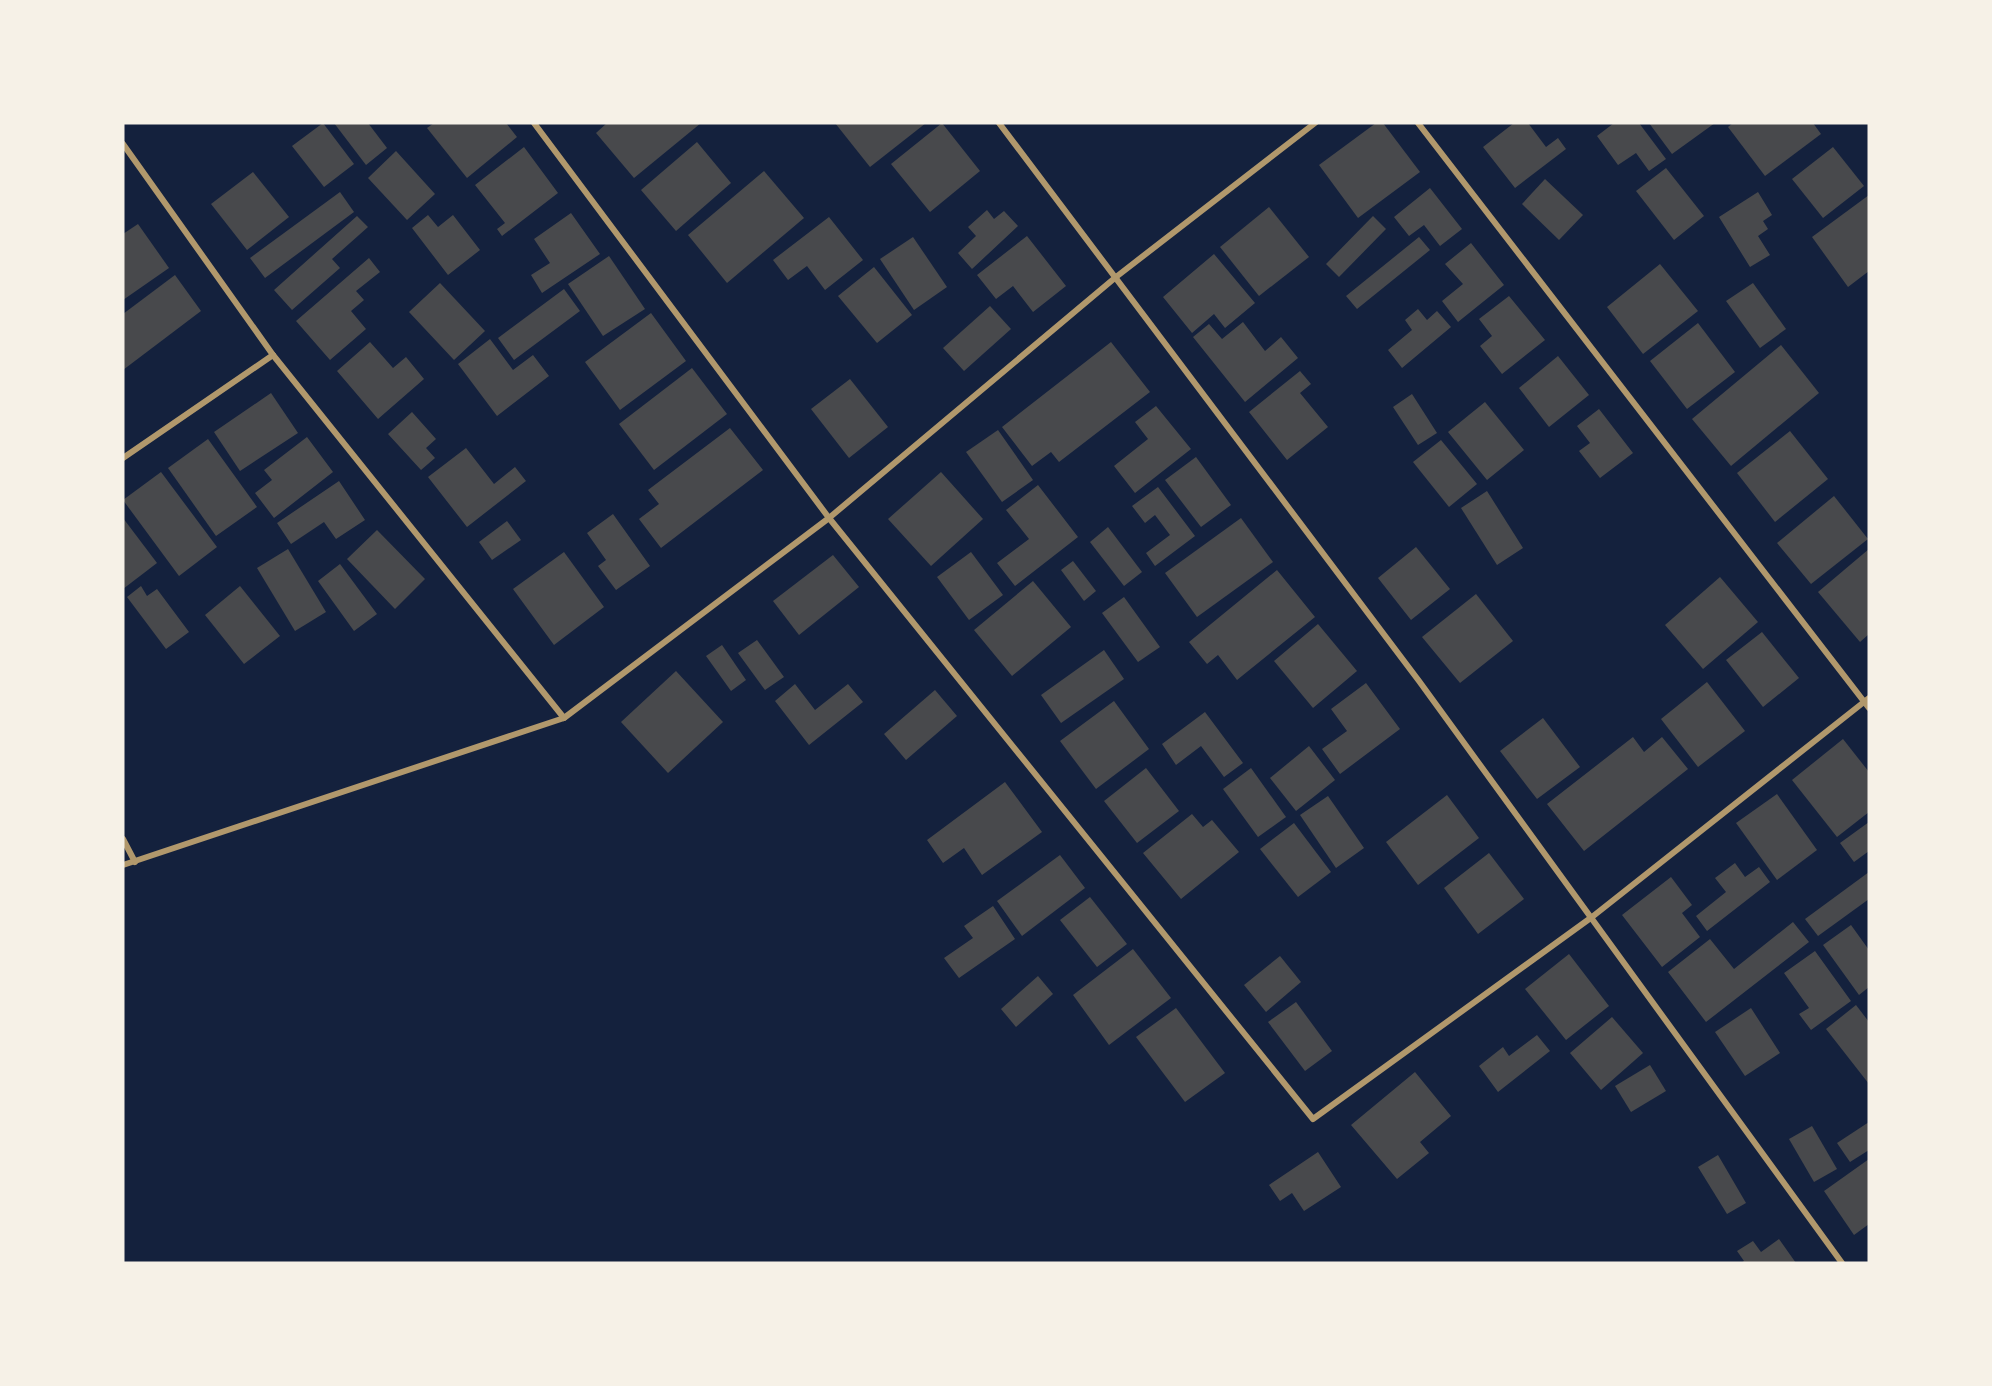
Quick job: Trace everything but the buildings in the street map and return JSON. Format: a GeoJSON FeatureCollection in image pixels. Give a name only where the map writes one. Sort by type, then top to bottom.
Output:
{"type":"FeatureCollection","features":[{"type":"Feature","properties":{"kind":"street"},"geometry":{"type":"LineString","coordinates":[[534,123],[829,519],[1313,1119],[1592,917],[1867,700]]}},
{"type":"Feature","properties":{"kind":"street"},"geometry":{"type":"LineString","coordinates":[[999,123],[1419,681],[1842,1263]]}},
{"type":"Feature","properties":{"kind":"street"},"geometry":{"type":"LineString","coordinates":[[123,865],[564,718],[829,519],[1116,276],[1315,123]]}},
{"type":"Feature","properties":{"kind":"street"},"geometry":{"type":"LineString","coordinates":[[1418,123],[1867,700],[1869,708]]}},
{"type":"Feature","properties":{"kind":"street"},"geometry":{"type":"LineString","coordinates":[[123,144],[273,355],[564,718]]}},
{"type":"Feature","properties":{"kind":"street"},"geometry":{"type":"LineString","coordinates":[[123,458],[273,355]]}},
{"type":"Feature","properties":{"kind":"street"},"geometry":{"type":"LineString","coordinates":[[123,839],[135,862]]}}]}
